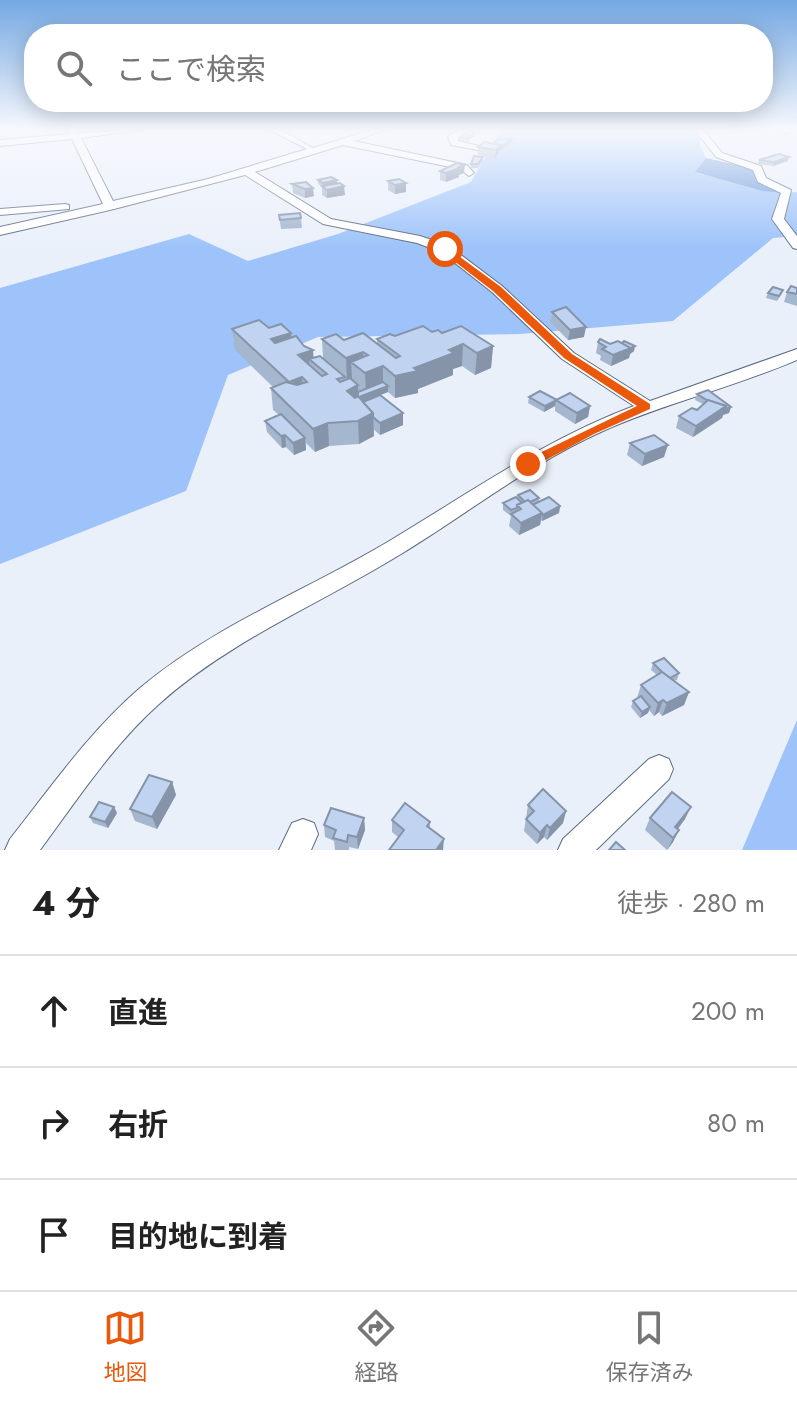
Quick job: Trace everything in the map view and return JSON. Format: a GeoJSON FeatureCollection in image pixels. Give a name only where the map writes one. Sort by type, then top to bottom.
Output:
{"type":"FeatureCollection","features":[{"type":"Feature","properties":{"kind":"street"},"geometry":{"type":"LineString","coordinates":[[91,169],[108,204]]}},
{"type":"Feature","properties":{"kind":"street"},"geometry":{"type":"LineString","coordinates":[[0,231],[254,169]]}},
{"type":"Feature","properties":{"kind":"street"},"geometry":{"type":"LineString","coordinates":[[465,169],[469,173]]}},
{"type":"Feature","properties":{"kind":"street"},"geometry":{"type":"LineString","coordinates":[[757,169],[762,180],[787,192],[778,219],[797,245]]}},
{"type":"Feature","properties":{"kind":"street"},"geometry":{"type":"LineString","coordinates":[[246,171],[327,222],[420,240],[445,249],[497,289],[568,356],[646,406]]}},
{"type":"Feature","properties":{"kind":"street"},"geometry":{"type":"LineString","coordinates":[[0,212],[108,204]]}},
{"type":"Feature","properties":{"kind":"street"},"geometry":{"type":"LineString","coordinates":[[21,850],[113,731],[170,679],[230,637],[389,552],[528,464],[589,431],[646,406],[797,354]]}},
{"type":"Feature","properties":{"kind":"street"},"geometry":{"type":"LineString","coordinates":[[574,850],[659,769]]}},
{"type":"Feature","properties":{"kind":"shaded area"},"geometry":{"type":"Polygon","coordinates":[[[479,169],[699,169],[696,173],[785,193],[797,192],[797,236],[773,238],[673,321],[520,334],[318,337],[228,375],[186,491],[0,564],[0,288],[189,234],[248,261],[338,234],[471,182],[479,169]]]}},
{"type":"Feature","properties":{"kind":"shaded area"},"geometry":{"type":"Polygon","coordinates":[[[698,169],[755,169],[765,185],[785,193],[763,191],[695,172],[698,169]]]}},
{"type":"Feature","properties":{"kind":"shaded area"},"geometry":{"type":"Polygon","coordinates":[[[797,720],[797,850],[742,850],[797,720]]]}},
{"type":"Feature","properties":{"kind":"building"},"geometry":{"type":"Polygon","coordinates":[[[445,169],[458,169],[446,173],[440,171],[445,169]]]}},
{"type":"Feature","properties":{"kind":"building"},"geometry":{"type":"Polygon","coordinates":[[[331,177],[337,180],[323,183],[318,180],[331,177]]]}},
{"type":"Feature","properties":{"kind":"building"},"geometry":{"type":"Polygon","coordinates":[[[399,179],[406,183],[395,185],[388,181],[399,179]]]}},
{"type":"Feature","properties":{"kind":"building"},"geometry":{"type":"Polygon","coordinates":[[[306,182],[313,188],[305,189],[292,184],[306,182]]]}},
{"type":"Feature","properties":{"kind":"building"},"geometry":{"type":"Polygon","coordinates":[[[340,183],[344,186],[327,190],[322,186],[340,183]]]}},
{"type":"Feature","properties":{"kind":"building"},"geometry":{"type":"Polygon","coordinates":[[[300,213],[301,218],[280,220],[279,215],[300,213]]]}},
{"type":"Feature","properties":{"kind":"building"},"geometry":{"type":"Polygon","coordinates":[[[791,286],[797,288],[797,294],[787,292],[791,286]]]}},
{"type":"Feature","properties":{"kind":"building"},"geometry":{"type":"Polygon","coordinates":[[[773,287],[783,290],[779,296],[768,293],[773,287]]]}},
{"type":"Feature","properties":{"kind":"building"},"geometry":{"type":"Polygon","coordinates":[[[566,307],[586,327],[570,330],[552,312],[566,307]]]}},
{"type":"Feature","properties":{"kind":"building"},"geometry":{"type":"Polygon","coordinates":[[[259,320],[269,328],[281,324],[291,333],[271,339],[275,343],[296,336],[304,346],[313,350],[298,355],[322,376],[327,374],[309,359],[320,356],[345,377],[337,379],[340,382],[350,378],[358,385],[347,391],[355,398],[358,396],[373,413],[358,421],[328,423],[313,429],[271,388],[286,382],[297,385],[307,382],[302,377],[289,382],[232,329],[259,320]]]}},
{"type":"Feature","properties":{"kind":"building"},"geometry":{"type":"Polygon","coordinates":[[[423,326],[432,332],[438,330],[442,333],[461,326],[493,346],[477,353],[463,344],[449,350],[454,353],[414,368],[418,371],[395,376],[383,366],[365,373],[351,362],[368,355],[363,352],[346,358],[322,339],[336,334],[344,340],[363,333],[396,358],[400,356],[377,339],[423,326]]]}},
{"type":"Feature","properties":{"kind":"building"},"geometry":{"type":"Polygon","coordinates":[[[600,339],[610,344],[618,341],[631,348],[613,355],[602,349],[606,347],[598,342],[600,339]]]}},
{"type":"Feature","properties":{"kind":"building"},"geometry":{"type":"Polygon","coordinates":[[[383,382],[388,386],[358,396],[358,392],[383,382]]]}},
{"type":"Feature","properties":{"kind":"building"},"geometry":{"type":"Polygon","coordinates":[[[708,390],[731,407],[725,409],[726,406],[697,394],[708,390]]]}},
{"type":"Feature","properties":{"kind":"building"},"geometry":{"type":"Polygon","coordinates":[[[540,391],[557,400],[545,406],[529,397],[540,391]]]}},
{"type":"Feature","properties":{"kind":"building"},"geometry":{"type":"Polygon","coordinates":[[[570,393],[590,406],[577,413],[556,400],[570,393]]]}},
{"type":"Feature","properties":{"kind":"building"},"geometry":{"type":"Polygon","coordinates":[[[380,395],[403,413],[380,423],[363,402],[380,395]]]}},
{"type":"Feature","properties":{"kind":"building"},"geometry":{"type":"Polygon","coordinates":[[[708,400],[726,406],[696,426],[679,416],[692,408],[697,410],[708,400]]]}},
{"type":"Feature","properties":{"kind":"building"},"geometry":{"type":"Polygon","coordinates":[[[281,414],[305,438],[293,443],[265,421],[281,414]]]}},
{"type":"Feature","properties":{"kind":"building"},"geometry":{"type":"Polygon","coordinates":[[[654,435],[668,445],[645,454],[630,443],[654,435]]]}},
{"type":"Feature","properties":{"kind":"building"},"geometry":{"type":"Polygon","coordinates":[[[530,490],[539,498],[525,502],[518,495],[530,490]]]}},
{"type":"Feature","properties":{"kind":"building"},"geometry":{"type":"Polygon","coordinates":[[[516,497],[522,503],[517,508],[511,510],[503,503],[516,497]]]}},
{"type":"Feature","properties":{"kind":"building"},"geometry":{"type":"Polygon","coordinates":[[[549,497],[560,506],[543,515],[532,505],[549,497]]]}},
{"type":"Feature","properties":{"kind":"building"},"geometry":{"type":"Polygon","coordinates":[[[528,500],[542,513],[521,523],[511,514],[521,509],[517,505],[528,500]]]}},
{"type":"Feature","properties":{"kind":"building"},"geometry":{"type":"Polygon","coordinates":[[[664,658],[679,673],[670,678],[653,663],[664,658]]]}},
{"type":"Feature","properties":{"kind":"building"},"geometry":{"type":"Polygon","coordinates":[[[662,672],[689,692],[667,703],[663,700],[658,703],[641,685],[662,672]]]}},
{"type":"Feature","properties":{"kind":"building"},"geometry":{"type":"Polygon","coordinates":[[[641,696],[650,707],[642,712],[633,701],[641,696]]]}},
{"type":"Feature","properties":{"kind":"building"},"geometry":{"type":"Polygon","coordinates":[[[149,775],[172,782],[152,817],[130,809],[149,775]]]}},
{"type":"Feature","properties":{"kind":"building"},"geometry":{"type":"Polygon","coordinates":[[[543,789],[566,811],[550,828],[547,825],[540,833],[526,819],[534,811],[528,805],[543,789]]]}},
{"type":"Feature","properties":{"kind":"building"},"geometry":{"type":"Polygon","coordinates":[[[672,792],[691,807],[675,827],[679,830],[673,838],[650,818],[672,792]]]}},
{"type":"Feature","properties":{"kind":"building"},"geometry":{"type":"Polygon","coordinates":[[[99,802],[114,807],[105,822],[90,817],[99,802]]]}},
{"type":"Feature","properties":{"kind":"building"},"geometry":{"type":"Polygon","coordinates":[[[405,803],[430,822],[427,826],[444,839],[436,850],[389,850],[404,830],[392,820],[405,803]]]}},
{"type":"Feature","properties":{"kind":"building"},"geometry":{"type":"Polygon","coordinates":[[[331,808],[364,818],[357,837],[348,835],[347,842],[333,838],[336,830],[324,825],[331,808]]]}},
{"type":"Feature","properties":{"kind":"building"},"geometry":{"type":"Polygon","coordinates":[[[616,842],[625,850],[609,850],[616,842]]]}},
{"type":"Feature","properties":{"kind":"route"},"geometry":{"type":"LineString","coordinates":[[445,249],[497,289],[568,356],[646,406],[589,431],[528,464]]}}]}
